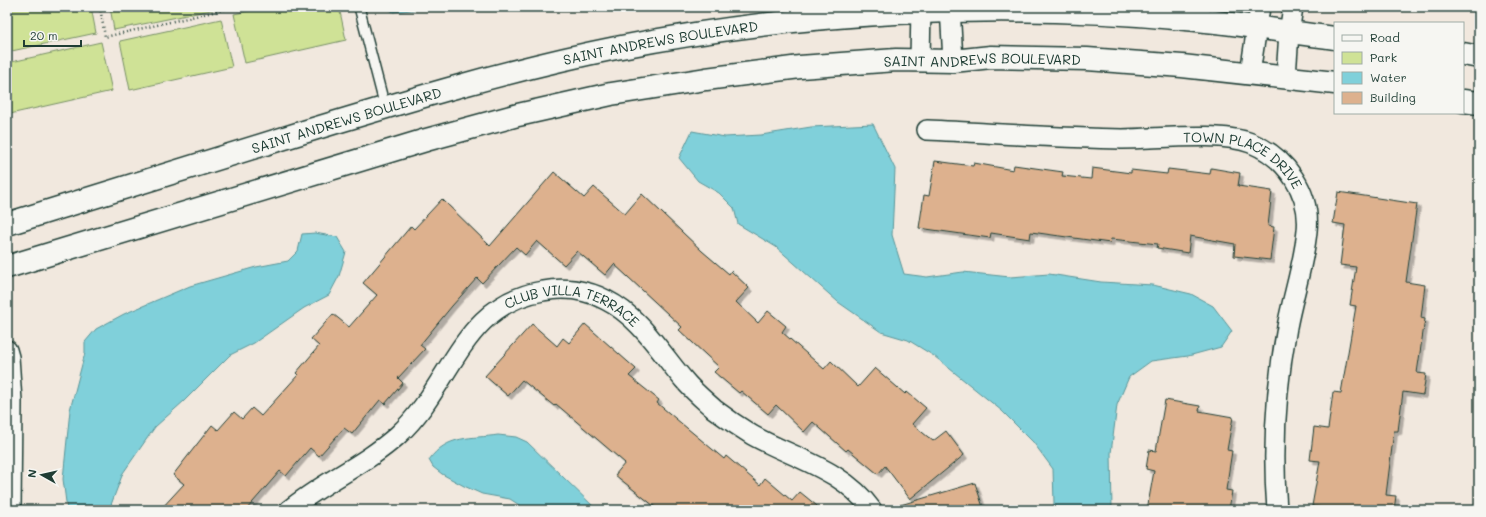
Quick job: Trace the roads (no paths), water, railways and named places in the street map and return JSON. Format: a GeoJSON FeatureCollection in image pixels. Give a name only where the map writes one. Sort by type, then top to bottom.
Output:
{"type":"FeatureCollection","features":[{"type":"Feature","properties":{"kind":"street"},"geometry":{"type":"LineString","coordinates":[[1250,73],[1260,7]]}},
{"type":"Feature","properties":{"kind":"street"},"geometry":{"type":"LineString","coordinates":[[1286,76],[1289,33],[1293,7]]}},
{"type":"Feature","properties":{"kind":"street","name":"SAINT ANDREWS BOULEVARD"},"geometry":{"type":"LineString","coordinates":[[7,224],[385,108],[524,68],[617,48],[711,32],[921,10],[950,10],[1093,12],[1188,19],[1334,38]]}},
{"type":"Feature","properties":{"kind":"street"},"geometry":{"type":"LineString","coordinates":[[920,60],[921,10]]}},
{"type":"Feature","properties":{"kind":"street"},"geometry":{"type":"LineString","coordinates":[[950,10],[953,61]]}},
{"type":"Feature","properties":{"kind":"street"},"geometry":{"type":"LineString","coordinates":[[1464,54],[1479,56]]}},
{"type":"Feature","properties":{"kind":"street","name":"SAINT ANDREWS BOULEVARD"},"geometry":{"type":"LineString","coordinates":[[7,267],[426,140],[518,115],[611,94],[706,78],[800,67],[896,60],[953,61],[991,57],[1087,59],[1182,66],[1286,76],[1334,83]]}},
{"type":"Feature","properties":{"kind":"street"},"geometry":{"type":"LineString","coordinates":[[1464,101],[1479,103]]}},
{"type":"Feature","properties":{"kind":"street","name":"TOWN PLACE DRIVE"},"geometry":{"type":"LineString","coordinates":[[927,130],[1122,139],[1221,137],[1250,143],[1264,149],[1282,162],[1291,173],[1302,193],[1307,214],[1308,229],[1287,326],[1279,380],[1275,434],[1277,510]]}},
{"type":"Feature","properties":{"kind":"street","name":"CLUB VILLA TERRACE"},"geometry":{"type":"LineString","coordinates":[[289,510],[374,455],[399,434],[421,410],[474,330],[494,311],[518,297],[552,289],[566,289],[593,295],[624,311],[639,324],[685,382],[723,416],[752,435],[842,480],[853,488],[872,510]]}},
{"type":"Feature","properties":{"kind":"street"},"geometry":{"type":"LineString","coordinates":[[7,350],[9,357],[12,401],[11,510]]}},
{"type":"Feature","properties":{"kind":"lane"},"geometry":{"type":"LineString","coordinates":[[359,7],[385,108]]}},
{"type":"Feature","properties":{"kind":"water"},"geometry":{"type":"Polygon","coordinates":[[[386,7],[438,7],[393,12],[386,7]]]}},
{"type":"Feature","properties":{"kind":"water"},"geometry":{"type":"Polygon","coordinates":[[[873,124],[895,169],[892,235],[904,274],[927,277],[963,272],[1010,277],[1049,274],[1101,282],[1153,285],[1191,294],[1213,306],[1232,331],[1221,347],[1188,356],[1151,361],[1129,377],[1117,405],[1111,453],[1112,510],[1053,510],[1053,469],[1033,442],[1002,411],[934,356],[908,340],[881,332],[838,302],[776,247],[738,224],[734,208],[719,193],[698,181],[679,158],[692,131],[725,137],[761,135],[811,127],[873,124]]]}},
{"type":"Feature","properties":{"kind":"water"},"geometry":{"type":"Polygon","coordinates":[[[315,233],[337,237],[346,252],[339,276],[329,295],[304,308],[254,343],[230,355],[184,401],[155,427],[123,473],[109,510],[67,510],[63,479],[70,410],[85,353],[85,342],[96,329],[124,314],[190,286],[256,267],[288,261],[298,251],[302,234],[315,233]]]}},
{"type":"Feature","properties":{"kind":"water"},"geometry":{"type":"Polygon","coordinates":[[[498,435],[516,437],[527,442],[597,510],[527,510],[510,499],[482,494],[464,486],[442,474],[433,467],[429,460],[444,446],[460,439],[498,435]]]}}]}
